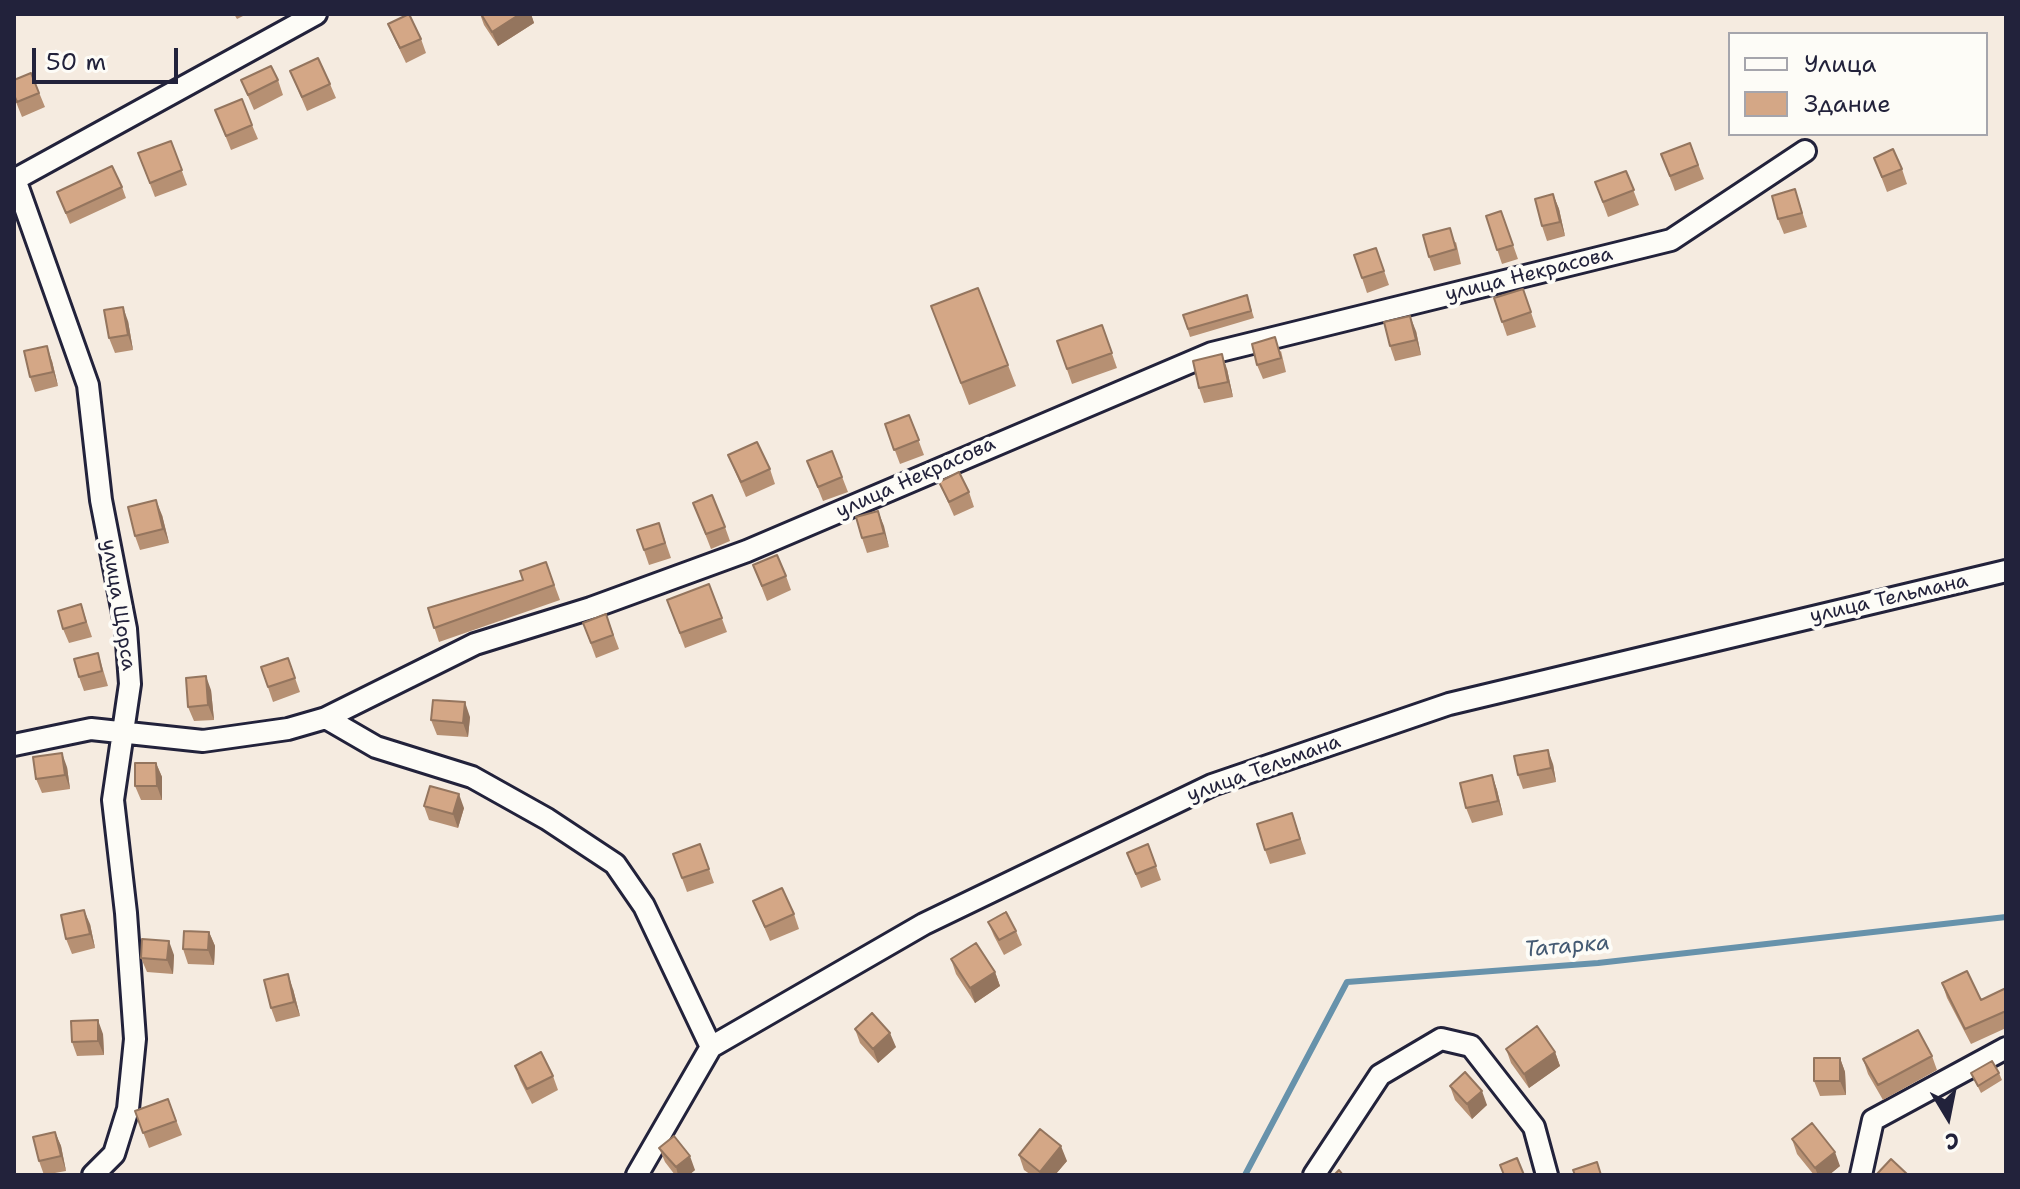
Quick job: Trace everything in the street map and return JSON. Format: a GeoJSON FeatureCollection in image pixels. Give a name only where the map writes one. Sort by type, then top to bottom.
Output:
{"type":"FeatureCollection","features":[{"type":"Feature","properties":{"kind":"street"},"geometry":{"type":"LineString","coordinates":[[14,179],[316,14]]}},
{"type":"Feature","properties":{"kind":"street","name":"улица Некрасова"},"geometry":{"type":"LineString","coordinates":[[14,745],[91,729],[125,736],[203,741],[288,729],[326,718],[475,644],[591,608],[747,551],[1212,353],[1671,240],[1805,151]]}},
{"type":"Feature","properties":{"kind":"street","name":"улица Щорса"},"geometry":{"type":"LineString","coordinates":[[14,179],[88,385],[101,500],[126,629],[130,684],[125,736],[113,800],[126,913],[135,1039],[128,1109],[114,1154],[93,1175]]}},
{"type":"Feature","properties":{"kind":"street","name":"улица Тельмана"},"geometry":{"type":"LineString","coordinates":[[637,1175],[711,1047],[924,924],[1212,785],[1449,704],[2006,571]]}},
{"type":"Feature","properties":{"kind":"street"},"geometry":{"type":"LineString","coordinates":[[326,718],[376,747],[472,777],[547,819],[615,864],[644,906],[711,1047]]}},
{"type":"Feature","properties":{"kind":"street"},"geometry":{"type":"LineString","coordinates":[[1314,1175],[1380,1075],[1441,1039],[1471,1046],[1534,1127],[1547,1175]]}},
{"type":"Feature","properties":{"kind":"street"},"geometry":{"type":"LineString","coordinates":[[1861,1175],[1873,1120],[2006,1048]]}},
{"type":"Feature","properties":{"kind":"building"},"geometry":{"type":"Polygon","coordinates":[[[409,14],[421,39],[400,48],[388,24],[409,14]]]}},
{"type":"Feature","properties":{"kind":"building"},"geometry":{"type":"Polygon","coordinates":[[[481,14],[520,14],[492,32],[481,14]]]}},
{"type":"Feature","properties":{"kind":"building"},"geometry":{"type":"Polygon","coordinates":[[[318,58],[330,84],[302,97],[290,71],[318,58]]]}},
{"type":"Feature","properties":{"kind":"building"},"geometry":{"type":"Polygon","coordinates":[[[271,66],[278,80],[248,95],[241,80],[271,66]]]}},
{"type":"Feature","properties":{"kind":"building"},"geometry":{"type":"Polygon","coordinates":[[[31,73],[39,93],[17,102],[14,80],[31,73]]]}},
{"type":"Feature","properties":{"kind":"building"},"geometry":{"type":"Polygon","coordinates":[[[242,99],[252,125],[226,136],[215,110],[242,99]]]}},
{"type":"Feature","properties":{"kind":"building"},"geometry":{"type":"Polygon","coordinates":[[[171,141],[182,170],[150,183],[138,153],[171,141]]]}},
{"type":"Feature","properties":{"kind":"building"},"geometry":{"type":"Polygon","coordinates":[[[1690,143],[1698,165],[1670,176],[1661,154],[1690,143]]]}},
{"type":"Feature","properties":{"kind":"building"},"geometry":{"type":"Polygon","coordinates":[[[1893,149],[1902,169],[1882,177],[1874,158],[1893,149]]]}},
{"type":"Feature","properties":{"kind":"building"},"geometry":{"type":"Polygon","coordinates":[[[112,166],[122,187],[66,213],[57,192],[112,166]]]}},
{"type":"Feature","properties":{"kind":"building"},"geometry":{"type":"Polygon","coordinates":[[[1626,171],[1634,190],[1603,202],[1595,182],[1626,171]]]}},
{"type":"Feature","properties":{"kind":"building"},"geometry":{"type":"Polygon","coordinates":[[[1795,189],[1802,213],[1778,219],[1772,196],[1795,189]]]}},
{"type":"Feature","properties":{"kind":"building"},"geometry":{"type":"Polygon","coordinates":[[[1553,194],[1560,222],[1542,226],[1535,199],[1553,194]]]}},
{"type":"Feature","properties":{"kind":"building"},"geometry":{"type":"Polygon","coordinates":[[[1501,211],[1513,245],[1497,250],[1486,216],[1501,211]]]}},
{"type":"Feature","properties":{"kind":"building"},"geometry":{"type":"Polygon","coordinates":[[[1450,228],[1456,249],[1429,257],[1423,235],[1450,228]]]}},
{"type":"Feature","properties":{"kind":"building"},"geometry":{"type":"Polygon","coordinates":[[[1376,248],[1384,271],[1362,278],[1354,255],[1376,248]]]}},
{"type":"Feature","properties":{"kind":"building"},"geometry":{"type":"Polygon","coordinates":[[[978,288],[1008,365],[961,383],[931,306],[978,288]]]}},
{"type":"Feature","properties":{"kind":"building"},"geometry":{"type":"Polygon","coordinates":[[[1523,289],[1531,312],[1502,322],[1494,298],[1523,289]]]}},
{"type":"Feature","properties":{"kind":"building"},"geometry":{"type":"Polygon","coordinates":[[[1247,295],[1251,311],[1188,329],[1183,315],[1247,295]]]}},
{"type":"Feature","properties":{"kind":"building"},"geometry":{"type":"Polygon","coordinates":[[[123,307],[128,335],[109,338],[104,310],[123,307]]]}},
{"type":"Feature","properties":{"kind":"building"},"geometry":{"type":"Polygon","coordinates":[[[1410,316],[1416,340],[1390,346],[1384,322],[1410,316]]]}},
{"type":"Feature","properties":{"kind":"building"},"geometry":{"type":"Polygon","coordinates":[[[1102,325],[1112,353],[1067,369],[1057,341],[1102,325]]]}},
{"type":"Feature","properties":{"kind":"building"},"geometry":{"type":"Polygon","coordinates":[[[1275,337],[1281,358],[1257,365],[1252,344],[1275,337]]]}},
{"type":"Feature","properties":{"kind":"building"},"geometry":{"type":"Polygon","coordinates":[[[47,346],[53,372],[30,377],[24,351],[47,346]]]}},
{"type":"Feature","properties":{"kind":"building"},"geometry":{"type":"Polygon","coordinates":[[[1222,354],[1228,382],[1199,388],[1193,361],[1222,354]]]}},
{"type":"Feature","properties":{"kind":"building"},"geometry":{"type":"Polygon","coordinates":[[[909,415],[919,440],[894,450],[885,424],[909,415]]]}},
{"type":"Feature","properties":{"kind":"building"},"geometry":{"type":"Polygon","coordinates":[[[757,442],[770,469],[741,482],[728,455],[757,442]]]}},
{"type":"Feature","properties":{"kind":"building"},"geometry":{"type":"Polygon","coordinates":[[[832,451],[842,477],[818,487],[807,461],[832,451]]]}},
{"type":"Feature","properties":{"kind":"building"},"geometry":{"type":"Polygon","coordinates":[[[959,472],[969,492],[949,502],[939,482],[959,472]]]}},
{"type":"Feature","properties":{"kind":"building"},"geometry":{"type":"Polygon","coordinates":[[[712,495],[725,527],[706,534],[693,503],[712,495]]]}},
{"type":"Feature","properties":{"kind":"building"},"geometry":{"type":"Polygon","coordinates":[[[156,500],[163,529],[135,536],[128,507],[156,500]]]}},
{"type":"Feature","properties":{"kind":"building"},"geometry":{"type":"Polygon","coordinates":[[[878,511],[884,533],[862,538],[856,517],[878,511]]]}},
{"type":"Feature","properties":{"kind":"building"},"geometry":{"type":"Polygon","coordinates":[[[659,523],[665,543],[644,550],[637,530],[659,523]]]}},
{"type":"Feature","properties":{"kind":"building"},"geometry":{"type":"Polygon","coordinates":[[[777,555],[786,576],[762,586],[753,565],[777,555]]]}},
{"type":"Feature","properties":{"kind":"building"},"geometry":{"type":"Polygon","coordinates":[[[546,562],[554,585],[434,628],[428,608],[523,580],[520,571],[546,562]]]}},
{"type":"Feature","properties":{"kind":"building"},"geometry":{"type":"Polygon","coordinates":[[[709,584],[722,618],[680,633],[667,600],[709,584]]]}},
{"type":"Feature","properties":{"kind":"building"},"geometry":{"type":"Polygon","coordinates":[[[81,604],[86,622],[63,629],[58,611],[81,604]]]}},
{"type":"Feature","properties":{"kind":"building"},"geometry":{"type":"Polygon","coordinates":[[[606,614],[613,635],[591,643],[583,623],[606,614]]]}},
{"type":"Feature","properties":{"kind":"building"},"geometry":{"type":"Polygon","coordinates":[[[98,653],[102,671],[79,677],[74,659],[98,653]]]}},
{"type":"Feature","properties":{"kind":"building"},"geometry":{"type":"Polygon","coordinates":[[[288,658],[295,678],[268,687],[261,667],[288,658]]]}},
{"type":"Feature","properties":{"kind":"building"},"geometry":{"type":"Polygon","coordinates":[[[206,676],[208,705],[188,707],[186,678],[206,676]]]}},
{"type":"Feature","properties":{"kind":"building"},"geometry":{"type":"Polygon","coordinates":[[[433,700],[465,702],[463,723],[431,720],[433,700]]]}},
{"type":"Feature","properties":{"kind":"building"},"geometry":{"type":"Polygon","coordinates":[[[1548,750],[1551,768],[1518,775],[1514,756],[1548,750]]]}},
{"type":"Feature","properties":{"kind":"building"},"geometry":{"type":"Polygon","coordinates":[[[62,753],[65,775],[36,779],[33,757],[62,753]]]}},
{"type":"Feature","properties":{"kind":"building"},"geometry":{"type":"Polygon","coordinates":[[[135,763],[156,763],[157,786],[135,786],[135,763]]]}},
{"type":"Feature","properties":{"kind":"building"},"geometry":{"type":"Polygon","coordinates":[[[1492,775],[1498,801],[1466,808],[1460,783],[1492,775]]]}},
{"type":"Feature","properties":{"kind":"building"},"geometry":{"type":"Polygon","coordinates":[[[430,786],[459,794],[453,814],[424,806],[430,786]]]}},
{"type":"Feature","properties":{"kind":"building"},"geometry":{"type":"Polygon","coordinates":[[[1292,813],[1300,839],[1265,850],[1257,824],[1292,813]]]}},
{"type":"Feature","properties":{"kind":"building"},"geometry":{"type":"Polygon","coordinates":[[[700,844],[709,869],[682,878],[673,854],[700,844]]]}},
{"type":"Feature","properties":{"kind":"building"},"geometry":{"type":"Polygon","coordinates":[[[1148,844],[1156,866],[1136,874],[1127,853],[1148,844]]]}},
{"type":"Feature","properties":{"kind":"building"},"geometry":{"type":"Polygon","coordinates":[[[782,888],[794,914],[765,927],[753,901],[782,888]]]}},
{"type":"Feature","properties":{"kind":"building"},"geometry":{"type":"Polygon","coordinates":[[[84,910],[90,934],[66,939],[61,915],[84,910]]]}},
{"type":"Feature","properties":{"kind":"building"},"geometry":{"type":"Polygon","coordinates":[[[1006,912],[1016,931],[999,940],[988,922],[1006,912]]]}},
{"type":"Feature","properties":{"kind":"building"},"geometry":{"type":"Polygon","coordinates":[[[184,931],[209,932],[208,950],[183,949],[184,931]]]}},
{"type":"Feature","properties":{"kind":"building"},"geometry":{"type":"Polygon","coordinates":[[[142,939],[169,941],[167,960],[141,958],[142,939]]]}},
{"type":"Feature","properties":{"kind":"building"},"geometry":{"type":"Polygon","coordinates":[[[976,943],[995,972],[970,988],[951,959],[976,943]]]}},
{"type":"Feature","properties":{"kind":"building"},"geometry":{"type":"Polygon","coordinates":[[[1967,971],[1981,1000],[2006,988],[2006,1011],[1965,1029],[1942,983],[1967,971]]]}},
{"type":"Feature","properties":{"kind":"building"},"geometry":{"type":"Polygon","coordinates":[[[288,974],[294,1002],[271,1008],[264,980],[288,974]]]}},
{"type":"Feature","properties":{"kind":"building"},"geometry":{"type":"Polygon","coordinates":[[[872,1013],[890,1033],[873,1049],[855,1029],[872,1013]]]}},
{"type":"Feature","properties":{"kind":"building"},"geometry":{"type":"Polygon","coordinates":[[[98,1020],[98,1041],[72,1042],[71,1021],[98,1020]]]}},
{"type":"Feature","properties":{"kind":"building"},"geometry":{"type":"Polygon","coordinates":[[[1537,1026],[1555,1052],[1524,1074],[1506,1049],[1537,1026]]]}},
{"type":"Feature","properties":{"kind":"building"},"geometry":{"type":"Polygon","coordinates":[[[1918,1030],[1932,1056],[1878,1085],[1863,1059],[1918,1030]]]}},
{"type":"Feature","properties":{"kind":"building"},"geometry":{"type":"Polygon","coordinates":[[[541,1052],[553,1076],[527,1089],[515,1066],[541,1052]]]}},
{"type":"Feature","properties":{"kind":"building"},"geometry":{"type":"Polygon","coordinates":[[[1814,1058],[1840,1058],[1840,1081],[1814,1081],[1814,1058]]]}},
{"type":"Feature","properties":{"kind":"building"},"geometry":{"type":"Polygon","coordinates":[[[1992,1061],[1999,1073],[1978,1086],[1971,1073],[1992,1061]]]}},
{"type":"Feature","properties":{"kind":"building"},"geometry":{"type":"Polygon","coordinates":[[[1465,1072],[1482,1091],[1467,1104],[1450,1086],[1465,1072]]]}},
{"type":"Feature","properties":{"kind":"building"},"geometry":{"type":"Polygon","coordinates":[[[168,1099],[176,1121],[143,1133],[135,1111],[168,1099]]]}},
{"type":"Feature","properties":{"kind":"building"},"geometry":{"type":"Polygon","coordinates":[[[1812,1123],[1835,1152],[1815,1168],[1792,1139],[1812,1123]]]}},
{"type":"Feature","properties":{"kind":"building"},"geometry":{"type":"Polygon","coordinates":[[[1040,1129],[1061,1146],[1040,1172],[1019,1155],[1040,1129]]]}},
{"type":"Feature","properties":{"kind":"building"},"geometry":{"type":"Polygon","coordinates":[[[55,1132],[61,1156],[39,1161],[33,1137],[55,1132]]]}},
{"type":"Feature","properties":{"kind":"building"},"geometry":{"type":"Polygon","coordinates":[[[674,1136],[690,1156],[676,1167],[659,1148],[674,1136]]]}},
{"type":"Feature","properties":{"kind":"building"},"geometry":{"type":"Polygon","coordinates":[[[1517,1158],[1524,1175],[1504,1175],[1500,1165],[1517,1158]]]}},
{"type":"Feature","properties":{"kind":"building"},"geometry":{"type":"Polygon","coordinates":[[[1891,1159],[1907,1174],[1876,1175],[1891,1159]]]}},
{"type":"Feature","properties":{"kind":"building"},"geometry":{"type":"Polygon","coordinates":[[[1597,1162],[1601,1175],[1575,1175],[1573,1170],[1597,1162]]]}},
{"type":"Feature","properties":{"kind":"waterway","name":"Татарка"},"geometry":{"type":"LineString","coordinates":[[1245,1175],[1347,982],[1598,963],[2006,917]]}}]}
